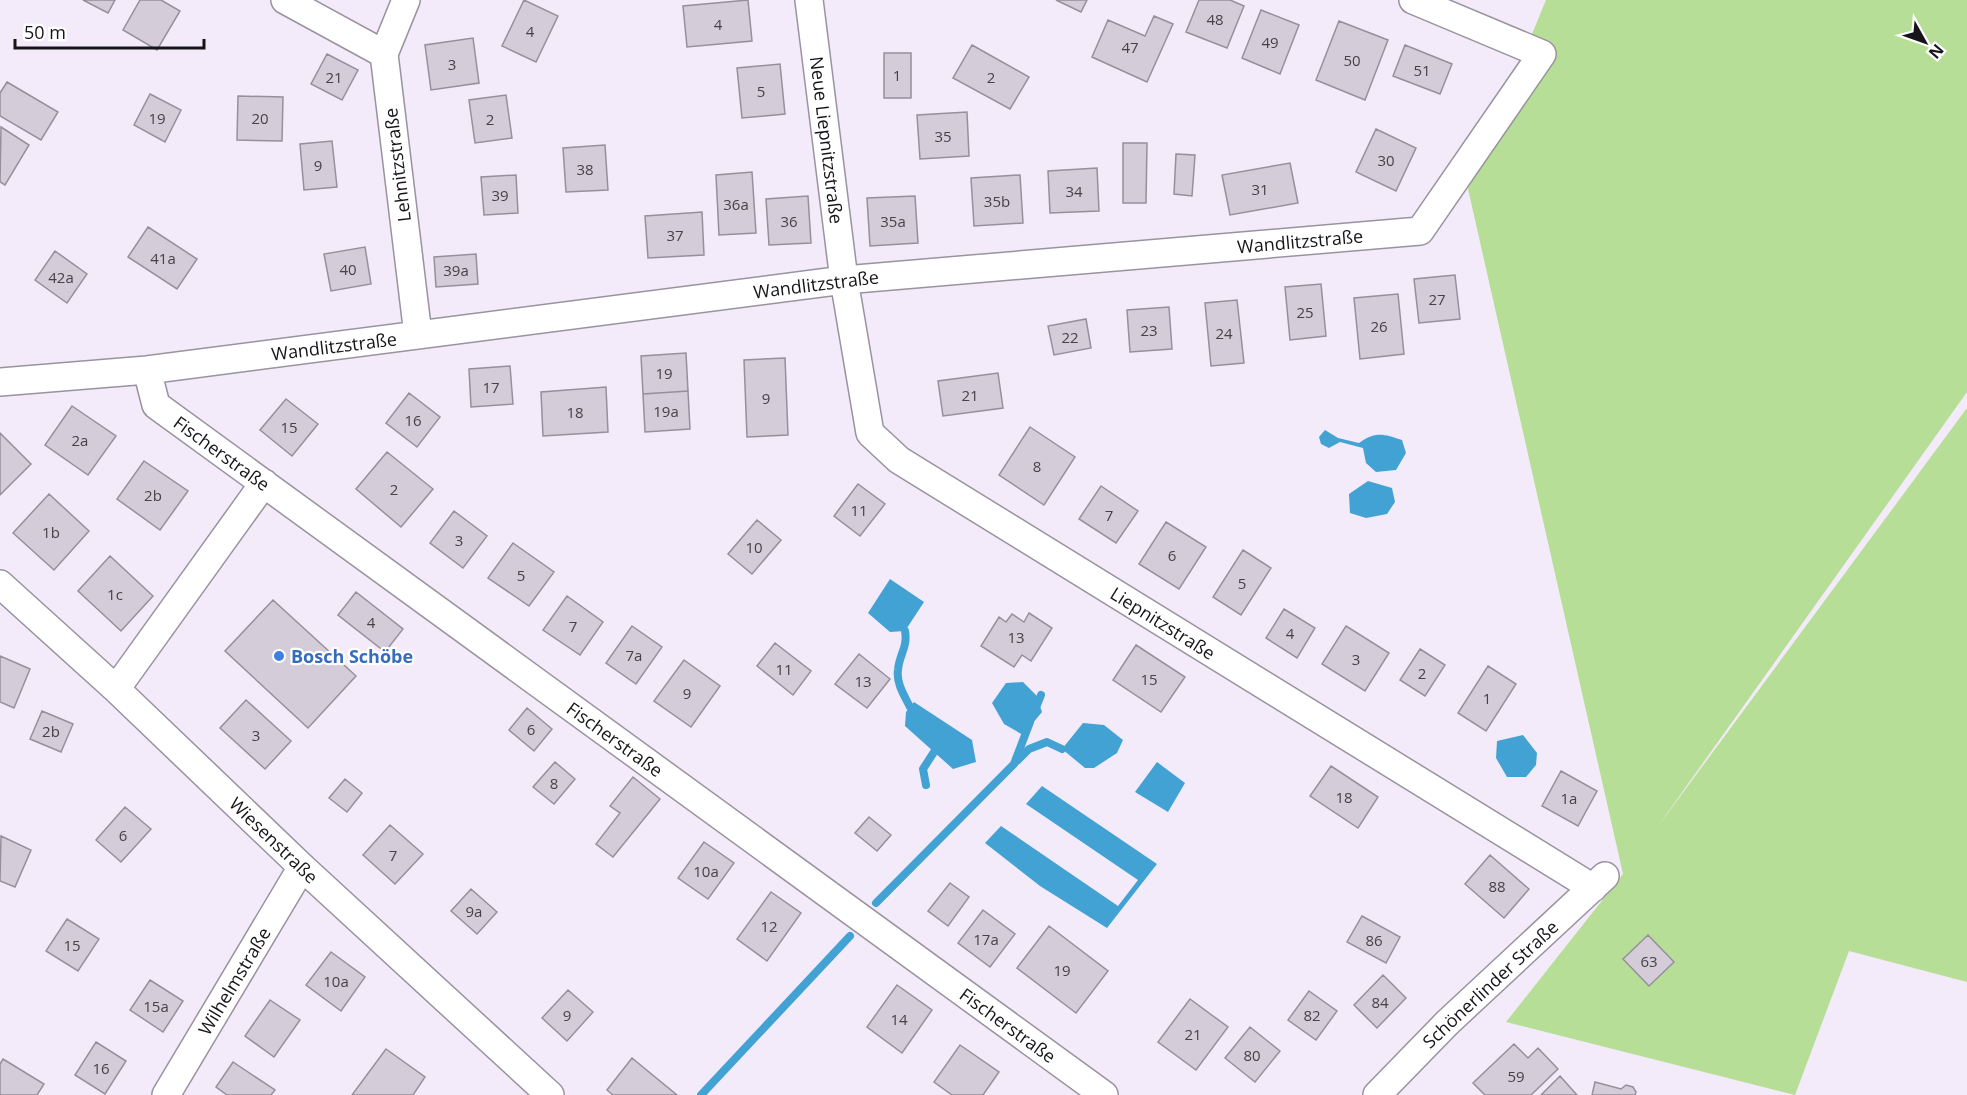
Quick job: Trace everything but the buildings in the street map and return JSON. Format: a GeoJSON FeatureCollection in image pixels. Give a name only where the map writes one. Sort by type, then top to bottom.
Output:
{"type":"FeatureCollection","features":[{"type":"Feature","properties":{"kind":"street"},"geometry":{"type":"LineString","coordinates":[[285,0],[384,54]]}},
{"type":"Feature","properties":{"kind":"street","name":"Lehnitzstraße"},"geometry":{"type":"LineString","coordinates":[[406,0],[384,54],[418,335]]}},
{"type":"Feature","properties":{"kind":"street","name":"Neue Liepnitzstraße"},"geometry":{"type":"LineString","coordinates":[[809,0],[844,280]]}},
{"type":"Feature","properties":{"kind":"street","name":"Wandlitzstraße"},"geometry":{"type":"LineString","coordinates":[[0,382],[147,370],[844,280],[1420,231],[1542,54],[1413,0]]}},
{"type":"Feature","properties":{"kind":"street","name":"Liepnitzstraße"},"geometry":{"type":"LineString","coordinates":[[844,280],[870,433],[898,460],[1599,882]]}},
{"type":"Feature","properties":{"kind":"street","name":"Fischerstraße"},"geometry":{"type":"LineString","coordinates":[[147,370],[156,405],[1104,1095]]}},
{"type":"Feature","properties":{"kind":"street"},"geometry":{"type":"LineString","coordinates":[[116,689],[264,483]]}},
{"type":"Feature","properties":{"kind":"street","name":"Wiesenstraße"},"geometry":{"type":"LineString","coordinates":[[0,584],[116,689],[302,867],[550,1095]]}},
{"type":"Feature","properties":{"kind":"street","name":"Wilhelmstraße"},"geometry":{"type":"LineString","coordinates":[[166,1095],[302,867]]}},
{"type":"Feature","properties":{"kind":"street","name":"Schönerlinder Straße"},"geometry":{"type":"LineString","coordinates":[[1377,1095],[1447,1023],[1599,882]]}},
{"type":"Feature","properties":{"kind":"green space"},"geometry":{"type":"Polygon","coordinates":[[[1546,0],[1967,0],[1967,392],[1656,829],[1967,408],[1967,982],[1849,951],[1795,1095],[1506,1022],[1623,874],[1468,189],[1546,0]]]}},
{"type":"Feature","properties":{"kind":"water"},"geometry":{"type":"Polygon","coordinates":[[[1325,430],[1338,438],[1359,443],[1375,435],[1390,436],[1402,440],[1406,453],[1396,470],[1376,472],[1366,463],[1363,448],[1340,442],[1329,448],[1321,444],[1319,437],[1325,430]]]}},
{"type":"Feature","properties":{"kind":"water"},"geometry":{"type":"Polygon","coordinates":[[[1368,481],[1392,488],[1395,502],[1387,514],[1366,518],[1350,513],[1349,494],[1368,481]]]}},
{"type":"Feature","properties":{"kind":"water"},"geometry":{"type":"Polygon","coordinates":[[[890,579],[924,602],[905,631],[890,632],[868,613],[890,579]]]}},
{"type":"Feature","properties":{"kind":"water"},"geometry":{"type":"Polygon","coordinates":[[[1023,682],[1036,695],[1042,712],[1023,735],[1004,724],[992,703],[1006,683],[1023,682]]]}},
{"type":"Feature","properties":{"kind":"water"},"geometry":{"type":"Polygon","coordinates":[[[914,702],[972,740],[976,762],[953,769],[905,726],[906,712],[914,702]]]}},
{"type":"Feature","properties":{"kind":"water"},"geometry":{"type":"Polygon","coordinates":[[[1083,723],[1104,725],[1123,740],[1117,753],[1094,768],[1085,768],[1062,749],[1083,723]]]}},
{"type":"Feature","properties":{"kind":"water"},"geometry":{"type":"Polygon","coordinates":[[[1523,735],[1537,753],[1536,765],[1526,777],[1507,777],[1496,758],[1497,741],[1523,735]]]}},
{"type":"Feature","properties":{"kind":"water"},"geometry":{"type":"Polygon","coordinates":[[[1157,762],[1185,783],[1168,812],[1135,792],[1157,762]]]}},
{"type":"Feature","properties":{"kind":"water"},"geometry":{"type":"Polygon","coordinates":[[[1042,786],[1157,864],[1107,928],[1040,886],[985,843],[1001,826],[1118,906],[1138,880],[1026,804],[1042,786]]]}},
{"type":"Feature","properties":{"kind":"waterway"},"geometry":{"type":"LineString","coordinates":[[905,631],[898,680],[910,707]]}},
{"type":"Feature","properties":{"kind":"waterway"},"geometry":{"type":"LineString","coordinates":[[1035,710],[1041,695]]}},
{"type":"Feature","properties":{"kind":"waterway"},"geometry":{"type":"LineString","coordinates":[[876,903],[1014,764],[1030,722]]}},
{"type":"Feature","properties":{"kind":"waterway"},"geometry":{"type":"LineString","coordinates":[[1017,761],[1029,749],[1047,742],[1062,749]]}},
{"type":"Feature","properties":{"kind":"waterway"},"geometry":{"type":"LineString","coordinates":[[926,785],[923,769],[934,752]]}},
{"type":"Feature","properties":{"kind":"waterway"},"geometry":{"type":"LineString","coordinates":[[701,1095],[850,936]]}},
{"type":"Feature","properties":{"kind":"place","name":"Bosch Schöbe"},"geometry":{"type":"Point","coordinates":[279,656]}}]}
